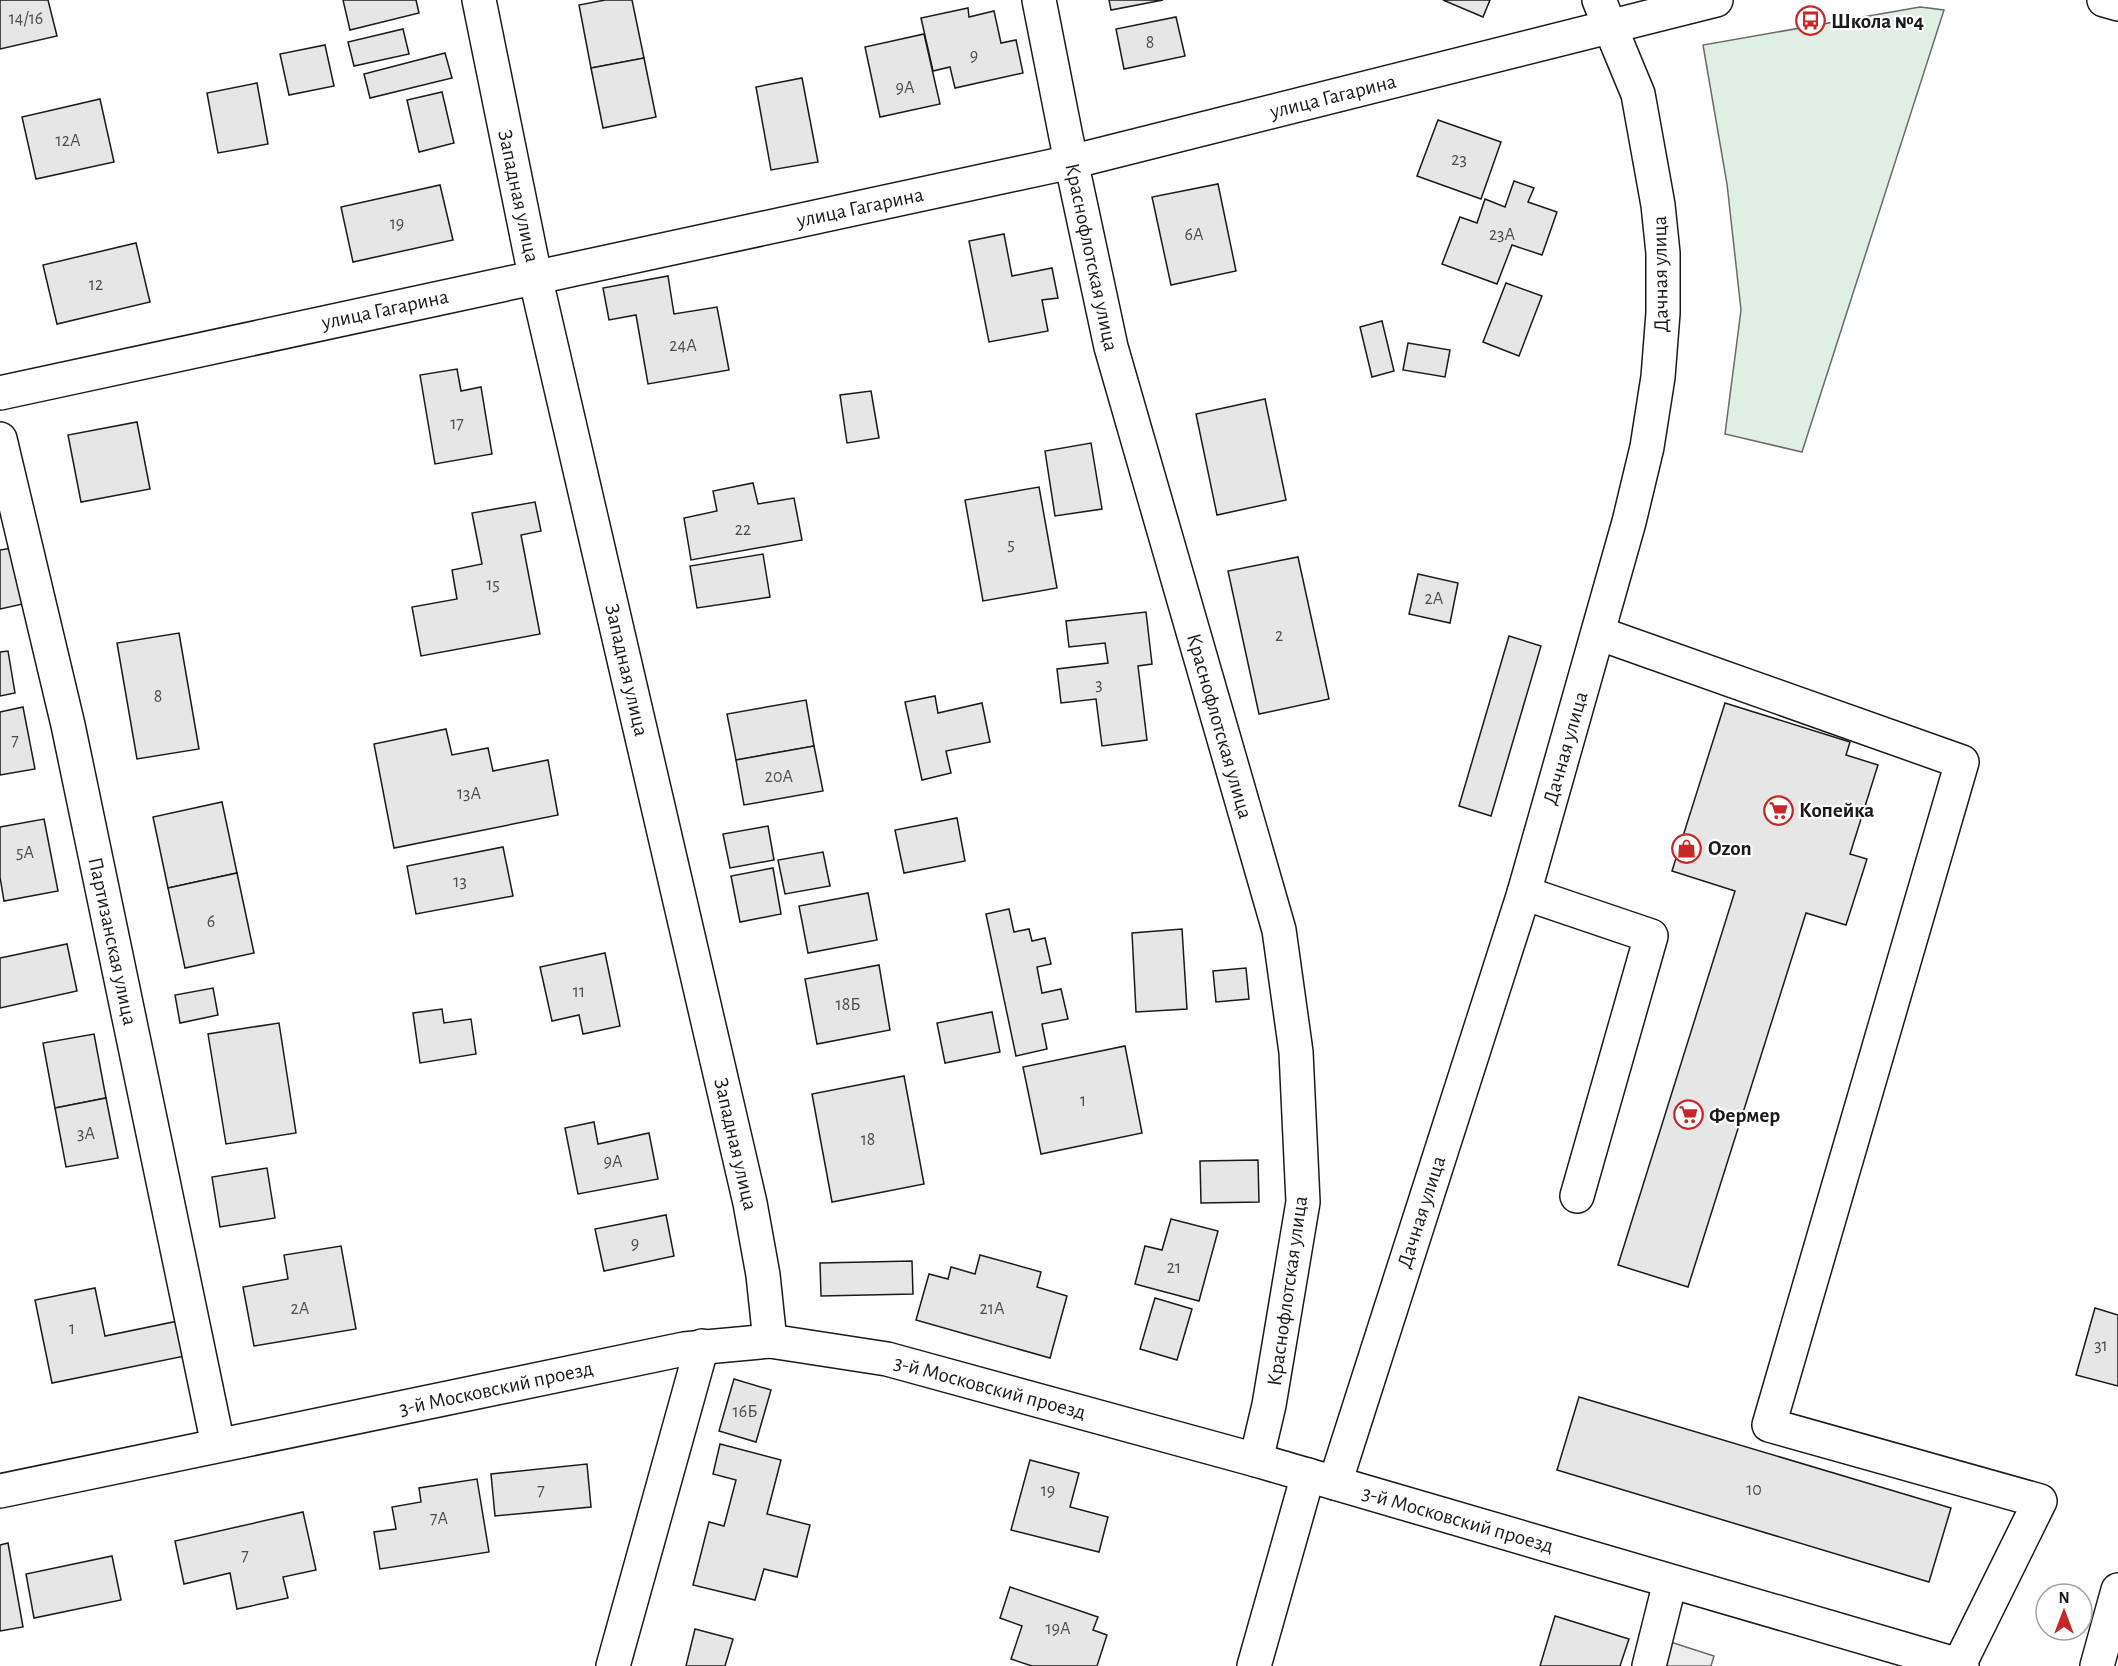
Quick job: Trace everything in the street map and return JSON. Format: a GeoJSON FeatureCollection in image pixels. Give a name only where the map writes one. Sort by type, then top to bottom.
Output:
{"type":"FeatureCollection","features":[{"type":"Feature","properties":{"kind":"street","name":"Западная улица"},"geometry":{"type":"LineString","coordinates":[[479,0],[535,276],[750,1203],[763,1275],[770,1341]]}},
{"type":"Feature","properties":{"kind":"street","name":"Краснофлотская улица"},"geometry":{"type":"LineString","coordinates":[[1040,0],[1071,162],[1111,347],[1280,941],[1296,1052],[1303,1202],[1269,1405],[1256,1460]]}},
{"type":"Feature","properties":{"kind":"street","name":"улица Гагарина"},"geometry":{"type":"LineString","coordinates":[[0,393],[1071,162],[1604,14],[1716,0]]}},
{"type":"Feature","properties":{"kind":"street"},"geometry":{"type":"LineString","coordinates":[[2104,0],[2118,4]]}},
{"type":"Feature","properties":{"kind":"street","name":"Дачная улица"},"geometry":{"type":"LineString","coordinates":[[1254,1666],[1524,893],[1629,522],[1647,447],[1658,377],[1663,313],[1663,262],[1658,205],[1642,110],[1634,80],[1604,14]]}},
{"type":"Feature","properties":{"kind":"street","name":"Партизанская улица"},"geometry":{"type":"LineString","coordinates":[[0,439],[68,726],[218,1445]]}},
{"type":"Feature","properties":{"kind":"street"},"geometry":{"type":"LineString","coordinates":[[1598,633],[1962,762],[1769,1425],[2040,1501],[1960,1666]]}},
{"type":"Feature","properties":{"kind":"street"},"geometry":{"type":"LineString","coordinates":[[1524,893],[1651,936],[1577,1196]]}},
{"type":"Feature","properties":{"kind":"street","name":"3-й Московский проезд"},"geometry":{"type":"LineString","coordinates":[[0,1491],[702,1346],[770,1341],[887,1359],[1256,1460],[1960,1666]]}},
{"type":"Feature","properties":{"kind":"street"},"geometry":{"type":"LineString","coordinates":[[614,1666],[702,1346]]}},
{"type":"Feature","properties":{"kind":"street"},"geometry":{"type":"LineString","coordinates":[[1649,1666],[1670,1582]]}},
{"type":"Feature","properties":{"kind":"street"},"geometry":{"type":"LineString","coordinates":[[2097,1666],[2118,1590]]}},
{"type":"Feature","properties":{"kind":"green space"},"geometry":{"type":"Polygon","coordinates":[[[1920,7],[1944,10],[1802,452],[1725,434],[1741,310],[1727,184],[1703,45],[1920,7]]]}},
{"type":"Feature","properties":{"kind":"shaded area"},"geometry":{"type":"Polygon","coordinates":[[[1655,1637],[1714,1656],[1711,1666],[1649,1666],[1655,1637]]]}},
{"type":"Feature","properties":{"kind":"building"},"geometry":{"type":"Polygon","coordinates":[[[0,0],[48,0],[57,36],[0,49],[0,0]]]}},
{"type":"Feature","properties":{"kind":"building"},"geometry":{"type":"Polygon","coordinates":[[[343,0],[416,0],[419,13],[350,30],[343,0]]]}},
{"type":"Feature","properties":{"kind":"building"},"geometry":{"type":"Polygon","coordinates":[[[605,0],[632,0],[644,58],[591,68],[579,5],[605,0]]]}},
{"type":"Feature","properties":{"kind":"building"},"geometry":{"type":"Polygon","coordinates":[[[1109,0],[1163,0],[1111,10],[1109,0]]]}},
{"type":"Feature","properties":{"kind":"building"},"geometry":{"type":"Polygon","coordinates":[[[1443,0],[1490,0],[1483,17],[1443,0]]]}},
{"type":"Feature","properties":{"kind":"building"},"geometry":{"type":"Polygon","coordinates":[[[968,8],[969,17],[994,11],[1001,43],[1016,40],[1023,73],[955,88],[950,67],[933,71],[921,18],[968,8]]]}},
{"type":"Feature","properties":{"kind":"building"},"geometry":{"type":"Polygon","coordinates":[[[1176,17],[1185,56],[1124,69],[1116,29],[1176,17]]]}},
{"type":"Feature","properties":{"kind":"building"},"geometry":{"type":"Polygon","coordinates":[[[403,29],[409,54],[354,66],[348,42],[403,29]]]}},
{"type":"Feature","properties":{"kind":"building"},"geometry":{"type":"Polygon","coordinates":[[[924,34],[940,104],[880,117],[865,47],[924,34]]]}},
{"type":"Feature","properties":{"kind":"building"},"geometry":{"type":"Polygon","coordinates":[[[325,45],[334,86],[289,95],[280,54],[325,45]]]}},
{"type":"Feature","properties":{"kind":"building"},"geometry":{"type":"Polygon","coordinates":[[[445,53],[452,78],[370,98],[364,74],[445,53]]]}},
{"type":"Feature","properties":{"kind":"building"},"geometry":{"type":"Polygon","coordinates":[[[644,58],[656,117],[603,128],[591,68],[644,58]]]}},
{"type":"Feature","properties":{"kind":"building"},"geometry":{"type":"Polygon","coordinates":[[[802,78],[818,162],[771,170],[756,87],[802,78]]]}},
{"type":"Feature","properties":{"kind":"building"},"geometry":{"type":"Polygon","coordinates":[[[257,83],[268,144],[218,153],[207,93],[257,83]]]}},
{"type":"Feature","properties":{"kind":"building"},"geometry":{"type":"Polygon","coordinates":[[[442,92],[454,143],[419,152],[407,100],[442,92]]]}},
{"type":"Feature","properties":{"kind":"building"},"geometry":{"type":"Polygon","coordinates":[[[100,99],[114,162],[36,179],[22,117],[100,99]]]}},
{"type":"Feature","properties":{"kind":"building"},"geometry":{"type":"Polygon","coordinates":[[[1438,120],[1501,142],[1481,199],[1417,176],[1438,120]]]}},
{"type":"Feature","properties":{"kind":"building"},"geometry":{"type":"Polygon","coordinates":[[[1514,181],[1534,188],[1528,202],[1557,212],[1542,255],[1512,245],[1497,284],[1442,264],[1460,217],[1477,223],[1485,199],[1505,207],[1514,181]]]}},
{"type":"Feature","properties":{"kind":"building"},"geometry":{"type":"Polygon","coordinates":[[[1218,184],[1236,271],[1171,285],[1152,197],[1218,184]]]}},
{"type":"Feature","properties":{"kind":"building"},"geometry":{"type":"Polygon","coordinates":[[[440,185],[453,240],[353,262],[341,207],[440,185]]]}},
{"type":"Feature","properties":{"kind":"building"},"geometry":{"type":"Polygon","coordinates":[[[1004,234],[1012,276],[1052,268],[1058,298],[1042,300],[1048,331],[989,342],[969,241],[1004,234]]]}},
{"type":"Feature","properties":{"kind":"building"},"geometry":{"type":"Polygon","coordinates":[[[136,243],[150,302],[57,324],[43,265],[136,243]]]}},
{"type":"Feature","properties":{"kind":"building"},"geometry":{"type":"Polygon","coordinates":[[[668,276],[674,314],[717,307],[729,370],[648,384],[636,315],[609,320],[603,288],[668,276]]]}},
{"type":"Feature","properties":{"kind":"building"},"geometry":{"type":"Polygon","coordinates":[[[1506,283],[1542,296],[1519,356],[1483,342],[1506,283]]]}},
{"type":"Feature","properties":{"kind":"building"},"geometry":{"type":"Polygon","coordinates":[[[1382,321],[1394,371],[1372,377],[1360,327],[1382,321]]]}},
{"type":"Feature","properties":{"kind":"building"},"geometry":{"type":"Polygon","coordinates":[[[1408,343],[1450,350],[1445,377],[1403,370],[1408,343]]]}},
{"type":"Feature","properties":{"kind":"building"},"geometry":{"type":"Polygon","coordinates":[[[457,369],[461,391],[481,387],[492,454],[435,464],[420,375],[457,369]]]}},
{"type":"Feature","properties":{"kind":"building"},"geometry":{"type":"Polygon","coordinates":[[[871,391],[879,438],[847,443],[840,395],[871,391]]]}},
{"type":"Feature","properties":{"kind":"building"},"geometry":{"type":"Polygon","coordinates":[[[1265,399],[1286,500],[1217,515],[1196,414],[1265,399]]]}},
{"type":"Feature","properties":{"kind":"building"},"geometry":{"type":"Polygon","coordinates":[[[137,422],[150,489],[81,502],[68,435],[137,422]]]}},
{"type":"Feature","properties":{"kind":"building"},"geometry":{"type":"Polygon","coordinates":[[[1091,443],[1102,509],[1055,516],[1045,451],[1091,443]]]}},
{"type":"Feature","properties":{"kind":"building"},"geometry":{"type":"Polygon","coordinates":[[[753,483],[758,504],[794,498],[802,540],[691,560],[684,518],[717,511],[713,491],[753,483]]]}},
{"type":"Feature","properties":{"kind":"building"},"geometry":{"type":"Polygon","coordinates":[[[1039,487],[1057,588],[983,601],[965,500],[1039,487]]]}},
{"type":"Feature","properties":{"kind":"building"},"geometry":{"type":"Polygon","coordinates":[[[535,502],[541,531],[521,535],[540,634],[421,656],[412,607],[457,599],[452,570],[482,564],[472,513],[535,502]]]}},
{"type":"Feature","properties":{"kind":"building"},"geometry":{"type":"Polygon","coordinates":[[[12,548],[23,604],[0,609],[0,550],[12,548]]]}},
{"type":"Feature","properties":{"kind":"building"},"geometry":{"type":"Polygon","coordinates":[[[763,554],[770,597],[697,608],[690,566],[763,554]]]}},
{"type":"Feature","properties":{"kind":"building"},"geometry":{"type":"Polygon","coordinates":[[[1298,557],[1329,699],[1259,714],[1228,571],[1298,557]]]}},
{"type":"Feature","properties":{"kind":"building"},"geometry":{"type":"Polygon","coordinates":[[[1418,574],[1458,583],[1450,623],[1409,614],[1418,574]]]}},
{"type":"Feature","properties":{"kind":"building"},"geometry":{"type":"Polygon","coordinates":[[[1146,612],[1152,664],[1138,666],[1147,740],[1102,746],[1096,699],[1061,703],[1057,669],[1108,663],[1105,643],[1069,647],[1066,621],[1146,612]]]}},
{"type":"Feature","properties":{"kind":"building"},"geometry":{"type":"Polygon","coordinates":[[[179,633],[199,749],[137,759],[117,643],[179,633]]]}},
{"type":"Feature","properties":{"kind":"building"},"geometry":{"type":"Polygon","coordinates":[[[1509,636],[1541,646],[1491,816],[1459,806],[1509,636]]]}},
{"type":"Feature","properties":{"kind":"building"},"geometry":{"type":"Polygon","coordinates":[[[8,651],[15,693],[0,696],[0,652],[8,651]]]}},
{"type":"Feature","properties":{"kind":"building"},"geometry":{"type":"Polygon","coordinates":[[[935,696],[938,713],[982,703],[990,742],[946,751],[951,773],[922,780],[905,702],[935,696]]]}},
{"type":"Feature","properties":{"kind":"building"},"geometry":{"type":"Polygon","coordinates":[[[806,700],[814,746],[736,760],[727,714],[806,700]]]}},
{"type":"Feature","properties":{"kind":"building"},"geometry":{"type":"Polygon","coordinates":[[[1725,703],[1850,742],[1846,755],[1878,765],[1850,854],[1867,859],[1846,925],[1806,913],[1688,1287],[1618,1265],[1735,891],[1672,871],[1725,703]]]}},
{"type":"Feature","properties":{"kind":"building"},"geometry":{"type":"Polygon","coordinates":[[[23,707],[35,769],[0,775],[0,712],[23,707]]]}},
{"type":"Feature","properties":{"kind":"building"},"geometry":{"type":"Polygon","coordinates":[[[446,729],[452,755],[488,748],[493,771],[548,760],[558,815],[394,848],[374,744],[446,729]]]}},
{"type":"Feature","properties":{"kind":"building"},"geometry":{"type":"Polygon","coordinates":[[[814,746],[823,791],[744,805],[736,760],[814,746]]]}},
{"type":"Feature","properties":{"kind":"building"},"geometry":{"type":"Polygon","coordinates":[[[222,802],[237,873],[168,888],[153,817],[222,802]]]}},
{"type":"Feature","properties":{"kind":"building"},"geometry":{"type":"Polygon","coordinates":[[[957,818],[965,861],[904,873],[895,830],[957,818]]]}},
{"type":"Feature","properties":{"kind":"building"},"geometry":{"type":"Polygon","coordinates":[[[44,819],[58,891],[4,901],[0,877],[0,827],[44,819]]]}},
{"type":"Feature","properties":{"kind":"building"},"geometry":{"type":"Polygon","coordinates":[[[768,826],[774,860],[730,868],[723,834],[768,826]]]}},
{"type":"Feature","properties":{"kind":"building"},"geometry":{"type":"Polygon","coordinates":[[[503,847],[513,896],[416,914],[407,866],[503,847]]]}},
{"type":"Feature","properties":{"kind":"building"},"geometry":{"type":"Polygon","coordinates":[[[823,852],[830,886],[785,894],[778,860],[823,852]]]}},
{"type":"Feature","properties":{"kind":"building"},"geometry":{"type":"Polygon","coordinates":[[[773,868],[781,914],[740,922],[731,876],[773,868]]]}},
{"type":"Feature","properties":{"kind":"building"},"geometry":{"type":"Polygon","coordinates":[[[237,873],[254,953],[185,968],[168,888],[237,873]]]}},
{"type":"Feature","properties":{"kind":"building"},"geometry":{"type":"Polygon","coordinates":[[[868,893],[877,940],[808,953],[799,906],[868,893]]]}},
{"type":"Feature","properties":{"kind":"building"},"geometry":{"type":"Polygon","coordinates":[[[1009,909],[1014,932],[1029,929],[1032,941],[1045,938],[1051,964],[1037,967],[1042,993],[1061,989],[1068,1019],[1042,1024],[1047,1049],[1016,1056],[986,914],[1009,909]]]}},
{"type":"Feature","properties":{"kind":"building"},"geometry":{"type":"Polygon","coordinates":[[[1182,929],[1187,1009],[1136,1012],[1132,933],[1182,929]]]}},
{"type":"Feature","properties":{"kind":"building"},"geometry":{"type":"Polygon","coordinates":[[[67,944],[77,991],[0,1008],[0,958],[67,944]]]}},
{"type":"Feature","properties":{"kind":"building"},"geometry":{"type":"Polygon","coordinates":[[[605,953],[620,1026],[583,1034],[579,1015],[552,1021],[540,967],[605,953]]]}},
{"type":"Feature","properties":{"kind":"building"},"geometry":{"type":"Polygon","coordinates":[[[879,965],[890,1030],[817,1044],[805,979],[879,965]]]}},
{"type":"Feature","properties":{"kind":"building"},"geometry":{"type":"Polygon","coordinates":[[[1246,968],[1249,999],[1216,1002],[1213,971],[1246,968]]]}},
{"type":"Feature","properties":{"kind":"building"},"geometry":{"type":"Polygon","coordinates":[[[213,988],[218,1015],[180,1023],[175,995],[213,988]]]}},
{"type":"Feature","properties":{"kind":"building"},"geometry":{"type":"Polygon","coordinates":[[[442,1009],[444,1023],[471,1019],[476,1054],[420,1063],[413,1013],[442,1009]]]}},
{"type":"Feature","properties":{"kind":"building"},"geometry":{"type":"Polygon","coordinates":[[[992,1012],[1000,1052],[945,1063],[937,1023],[992,1012]]]}},
{"type":"Feature","properties":{"kind":"building"},"geometry":{"type":"Polygon","coordinates":[[[279,1023],[296,1133],[226,1144],[208,1034],[279,1023]]]}},
{"type":"Feature","properties":{"kind":"building"},"geometry":{"type":"Polygon","coordinates":[[[94,1034],[106,1098],[55,1108],[43,1043],[94,1034]]]}},
{"type":"Feature","properties":{"kind":"building"},"geometry":{"type":"Polygon","coordinates":[[[1125,1046],[1142,1133],[1041,1154],[1023,1067],[1125,1046]]]}},
{"type":"Feature","properties":{"kind":"building"},"geometry":{"type":"Polygon","coordinates":[[[904,1076],[924,1184],[832,1202],[812,1094],[904,1076]]]}},
{"type":"Feature","properties":{"kind":"building"},"geometry":{"type":"Polygon","coordinates":[[[106,1098],[118,1158],[66,1167],[55,1108],[106,1098]]]}},
{"type":"Feature","properties":{"kind":"building"},"geometry":{"type":"Polygon","coordinates":[[[594,1122],[598,1144],[649,1133],[658,1179],[578,1194],[565,1128],[594,1122]]]}},
{"type":"Feature","properties":{"kind":"building"},"geometry":{"type":"Polygon","coordinates":[[[1258,1160],[1259,1202],[1201,1203],[1200,1161],[1258,1160]]]}},
{"type":"Feature","properties":{"kind":"building"},"geometry":{"type":"Polygon","coordinates":[[[267,1168],[275,1218],[220,1227],[212,1177],[267,1168]]]}},
{"type":"Feature","properties":{"kind":"building"},"geometry":{"type":"Polygon","coordinates":[[[666,1215],[674,1256],[604,1271],[595,1229],[666,1215]]]}},
{"type":"Feature","properties":{"kind":"building"},"geometry":{"type":"Polygon","coordinates":[[[1171,1219],[1218,1231],[1199,1301],[1135,1284],[1145,1246],[1162,1250],[1171,1219]]]}},
{"type":"Feature","properties":{"kind":"building"},"geometry":{"type":"Polygon","coordinates":[[[341,1246],[356,1329],[254,1346],[243,1287],[288,1279],[284,1255],[341,1246]]]}},
{"type":"Feature","properties":{"kind":"building"},"geometry":{"type":"Polygon","coordinates":[[[980,1255],[1041,1272],[1037,1287],[1067,1296],[1050,1358],[916,1320],[929,1274],[948,1279],[951,1267],[975,1274],[980,1255]]]}},
{"type":"Feature","properties":{"kind":"building"},"geometry":{"type":"Polygon","coordinates":[[[912,1261],[913,1294],[821,1296],[820,1263],[912,1261]]]}},
{"type":"Feature","properties":{"kind":"building"},"geometry":{"type":"Polygon","coordinates":[[[95,1288],[105,1336],[178,1321],[185,1356],[52,1383],[35,1300],[95,1288]]]}},
{"type":"Feature","properties":{"kind":"building"},"geometry":{"type":"Polygon","coordinates":[[[1155,1298],[1192,1309],[1177,1360],[1140,1349],[1155,1298]]]}},
{"type":"Feature","properties":{"kind":"building"},"geometry":{"type":"Polygon","coordinates":[[[2095,1308],[2118,1315],[2118,1386],[2076,1375],[2095,1308]]]}},
{"type":"Feature","properties":{"kind":"building"},"geometry":{"type":"Polygon","coordinates":[[[734,1379],[771,1390],[756,1442],[719,1431],[734,1379]]]}},
{"type":"Feature","properties":{"kind":"building"},"geometry":{"type":"Polygon","coordinates":[[[1579,1397],[1951,1508],[1929,1582],[1557,1470],[1579,1397]]]}},
{"type":"Feature","properties":{"kind":"building"},"geometry":{"type":"Polygon","coordinates":[[[720,1444],[781,1460],[767,1514],[810,1525],[797,1577],[764,1569],[755,1600],[693,1585],[709,1522],[724,1526],[736,1480],[713,1474],[720,1444]]]}},
{"type":"Feature","properties":{"kind":"building"},"geometry":{"type":"Polygon","coordinates":[[[1030,1460],[1079,1473],[1070,1507],[1108,1517],[1099,1552],[1011,1530],[1030,1460]]]}},
{"type":"Feature","properties":{"kind":"building"},"geometry":{"type":"Polygon","coordinates":[[[587,1464],[591,1507],[495,1516],[491,1474],[587,1464]]]}},
{"type":"Feature","properties":{"kind":"building"},"geometry":{"type":"Polygon","coordinates":[[[477,1479],[489,1552],[380,1569],[374,1532],[396,1529],[392,1507],[421,1502],[419,1488],[477,1479]]]}},
{"type":"Feature","properties":{"kind":"building"},"geometry":{"type":"Polygon","coordinates":[[[303,1512],[316,1570],[283,1577],[288,1598],[237,1609],[230,1573],[184,1584],[175,1541],[303,1512]]]}},
{"type":"Feature","properties":{"kind":"building"},"geometry":{"type":"Polygon","coordinates":[[[8,1543],[23,1627],[0,1631],[0,1545],[8,1543]]]}},
{"type":"Feature","properties":{"kind":"building"},"geometry":{"type":"Polygon","coordinates":[[[112,1556],[121,1600],[34,1618],[26,1574],[112,1556]]]}},
{"type":"Feature","properties":{"kind":"building"},"geometry":{"type":"Polygon","coordinates":[[[1010,1587],[1098,1617],[1093,1630],[1107,1635],[1097,1666],[1032,1666],[1011,1659],[1022,1626],[1000,1618],[1010,1587]]]}},
{"type":"Feature","properties":{"kind":"building"},"geometry":{"type":"Polygon","coordinates":[[[1555,1616],[1629,1639],[1620,1666],[1540,1666],[1555,1616]]]}},
{"type":"Feature","properties":{"kind":"building"},"geometry":{"type":"Polygon","coordinates":[[[695,1629],[733,1639],[725,1666],[686,1666],[695,1629]]]}},
{"type":"Feature","properties":{"kind":"place","name":"Школа №4"},"geometry":{"type":"Point","coordinates":[1810,21]}},
{"type":"Feature","properties":{"kind":"place","name":"Копейка"},"geometry":{"type":"Point","coordinates":[1778,810]}},
{"type":"Feature","properties":{"kind":"place","name":"Ozon"},"geometry":{"type":"Point","coordinates":[1687,848]}},
{"type":"Feature","properties":{"kind":"place","name":"Фермер"},"geometry":{"type":"Point","coordinates":[1688,1115]}}]}
